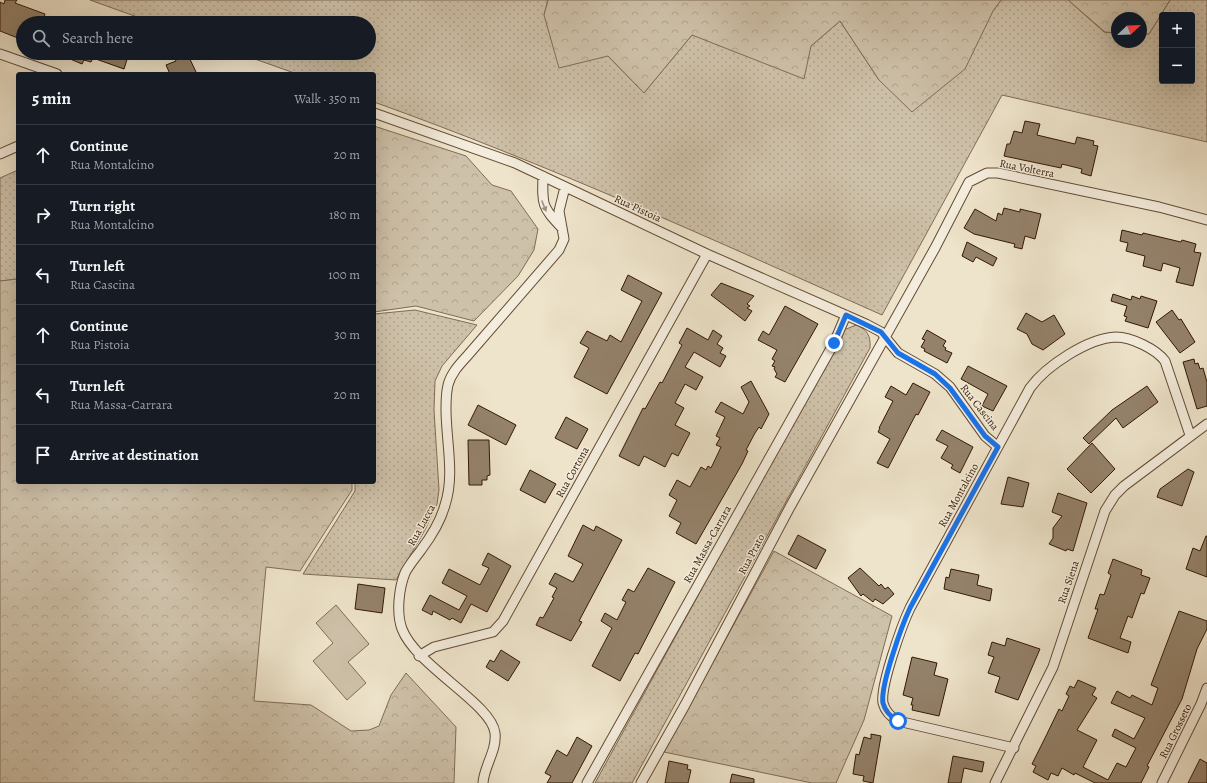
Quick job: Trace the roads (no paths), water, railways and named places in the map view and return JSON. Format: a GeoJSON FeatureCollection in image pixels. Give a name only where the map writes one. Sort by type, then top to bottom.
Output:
{"type":"FeatureCollection","features":[{"type":"Feature","properties":{"kind":"street"},"geometry":{"type":"LineString","coordinates":[[0,54],[16,60]]}},
{"type":"Feature","properties":{"kind":"street"},"geometry":{"type":"LineString","coordinates":[[17,60],[51,72]]}},
{"type":"Feature","properties":{"kind":"street","name":"Rua Pistoia"},"geometry":{"type":"LineString","coordinates":[[376,114],[515,163],[707,254],[846,315],[881,332],[886,338]]}},
{"type":"Feature","properties":{"kind":"street"},"geometry":{"type":"LineString","coordinates":[[0,154],[16,147]]}},
{"type":"Feature","properties":{"kind":"street","name":"Rua Volterra"},"geometry":{"type":"LineString","coordinates":[[886,338],[969,182],[977,177],[988,173],[998,173],[1159,207],[1207,220]]}},
{"type":"Feature","properties":{"kind":"street"},"geometry":{"type":"LineString","coordinates":[[543,176],[542,200],[546,211],[563,229]]}},
{"type":"Feature","properties":{"kind":"street","name":"Rua Lucca"},"geometry":{"type":"LineString","coordinates":[[483,783],[495,738],[492,726],[488,718],[477,707],[419,656],[409,644],[401,628],[399,603],[406,572],[425,545],[445,506],[450,480],[446,422],[448,386],[456,369],[556,254],[564,239],[559,211],[565,187]]}},
{"type":"Feature","properties":{"kind":"street","name":"Rua Cortona"},"geometry":{"type":"LineString","coordinates":[[419,656],[434,646],[493,632],[503,621],[707,254]]}},
{"type":"Feature","properties":{"kind":"street","name":"Rua Massa-Carrara"},"geometry":{"type":"LineString","coordinates":[[587,783],[834,343],[846,315]]}},
{"type":"Feature","properties":{"kind":"street","name":"Rua Montalcino"},"geometry":{"type":"LineString","coordinates":[[1014,748],[898,721],[886,711],[882,697],[900,629],[910,608],[1030,388],[1048,368],[1069,354],[1103,340],[1117,337],[1158,352],[1165,361],[1190,435]]}},
{"type":"Feature","properties":{"kind":"street","name":"Rua Cascina"},"geometry":{"type":"LineString","coordinates":[[886,338],[898,353],[935,374],[950,388],[985,436],[998,447]]}},
{"type":"Feature","properties":{"kind":"street","name":"Rua Prato"},"geometry":{"type":"LineString","coordinates":[[641,783],[685,705],[790,507],[886,338]]}},
{"type":"Feature","properties":{"kind":"street","name":"Rua Siena"},"geometry":{"type":"LineString","coordinates":[[995,783],[1014,748],[1053,667],[1105,511],[1115,495],[1124,486],[1190,435],[1207,424]]}},
{"type":"Feature","properties":{"kind":"street","name":"Rua Grosseto"},"geometry":{"type":"LineString","coordinates":[[1162,783],[1201,704],[1207,688]]}}]}
